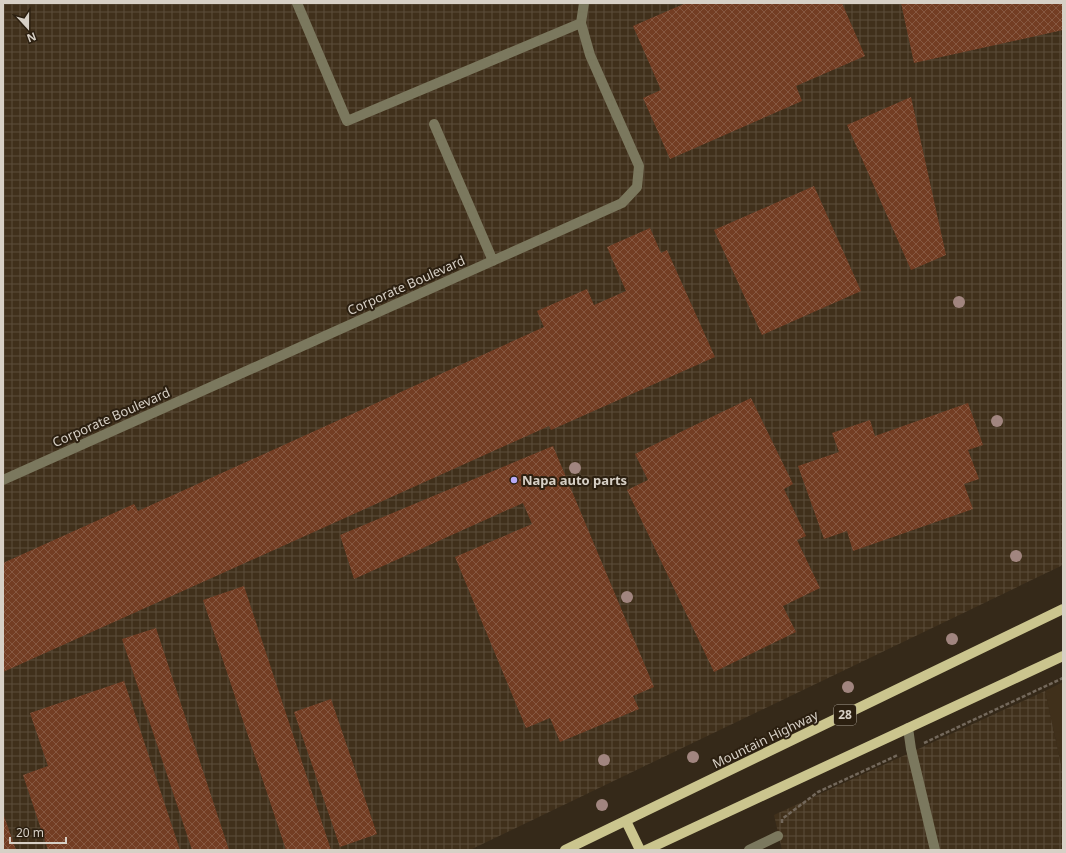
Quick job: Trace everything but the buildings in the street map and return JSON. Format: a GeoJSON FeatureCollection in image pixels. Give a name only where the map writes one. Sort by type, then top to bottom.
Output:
{"type":"FeatureCollection","features":[{"type":"Feature","properties":{"kind":"main road","name":"Mountain Highway"},"geometry":{"type":"LineString","coordinates":[[565,850],[1063,609]]}},
{"type":"Feature","properties":{"kind":"main road"},"geometry":{"type":"LineString","coordinates":[[646,850],[1063,656]]}},
{"type":"Feature","properties":{"kind":"main road"},"geometry":{"type":"LineString","coordinates":[[626,821],[640,850]]}},
{"type":"Feature","properties":{"kind":"street"},"geometry":{"type":"LineString","coordinates":[[297,3],[347,122],[581,23]]}},
{"type":"Feature","properties":{"kind":"street","name":"Corporate Boulevard"},"geometry":{"type":"LineString","coordinates":[[3,480],[622,203],[637,187],[639,166],[590,55],[581,23],[584,3]]}},
{"type":"Feature","properties":{"kind":"street"},"geometry":{"type":"LineString","coordinates":[[434,124],[493,260]]}},
{"type":"Feature","properties":{"kind":"street"},"geometry":{"type":"LineString","coordinates":[[908,728],[911,749],[934,850]]}},
{"type":"Feature","properties":{"kind":"street"},"geometry":{"type":"LineString","coordinates":[[749,850],[778,836]]}},
{"type":"Feature","properties":{"kind":"shaded area"},"geometry":{"type":"Polygon","coordinates":[[[3,3],[1063,3],[1063,565],[470,850],[3,850],[3,3]]]}},
{"type":"Feature","properties":{"kind":"shaded area"},"geometry":{"type":"Polygon","coordinates":[[[1063,682],[1063,774],[1045,691],[1063,682]]]}},
{"type":"Feature","properties":{"kind":"shaded area"},"geometry":{"type":"Polygon","coordinates":[[[1045,691],[1063,774],[1063,850],[782,850],[774,815],[1045,691]]]}},
{"type":"Feature","properties":{"kind":"place","name":"Napa auto parts"},"geometry":{"type":"Point","coordinates":[514,480]}}]}
